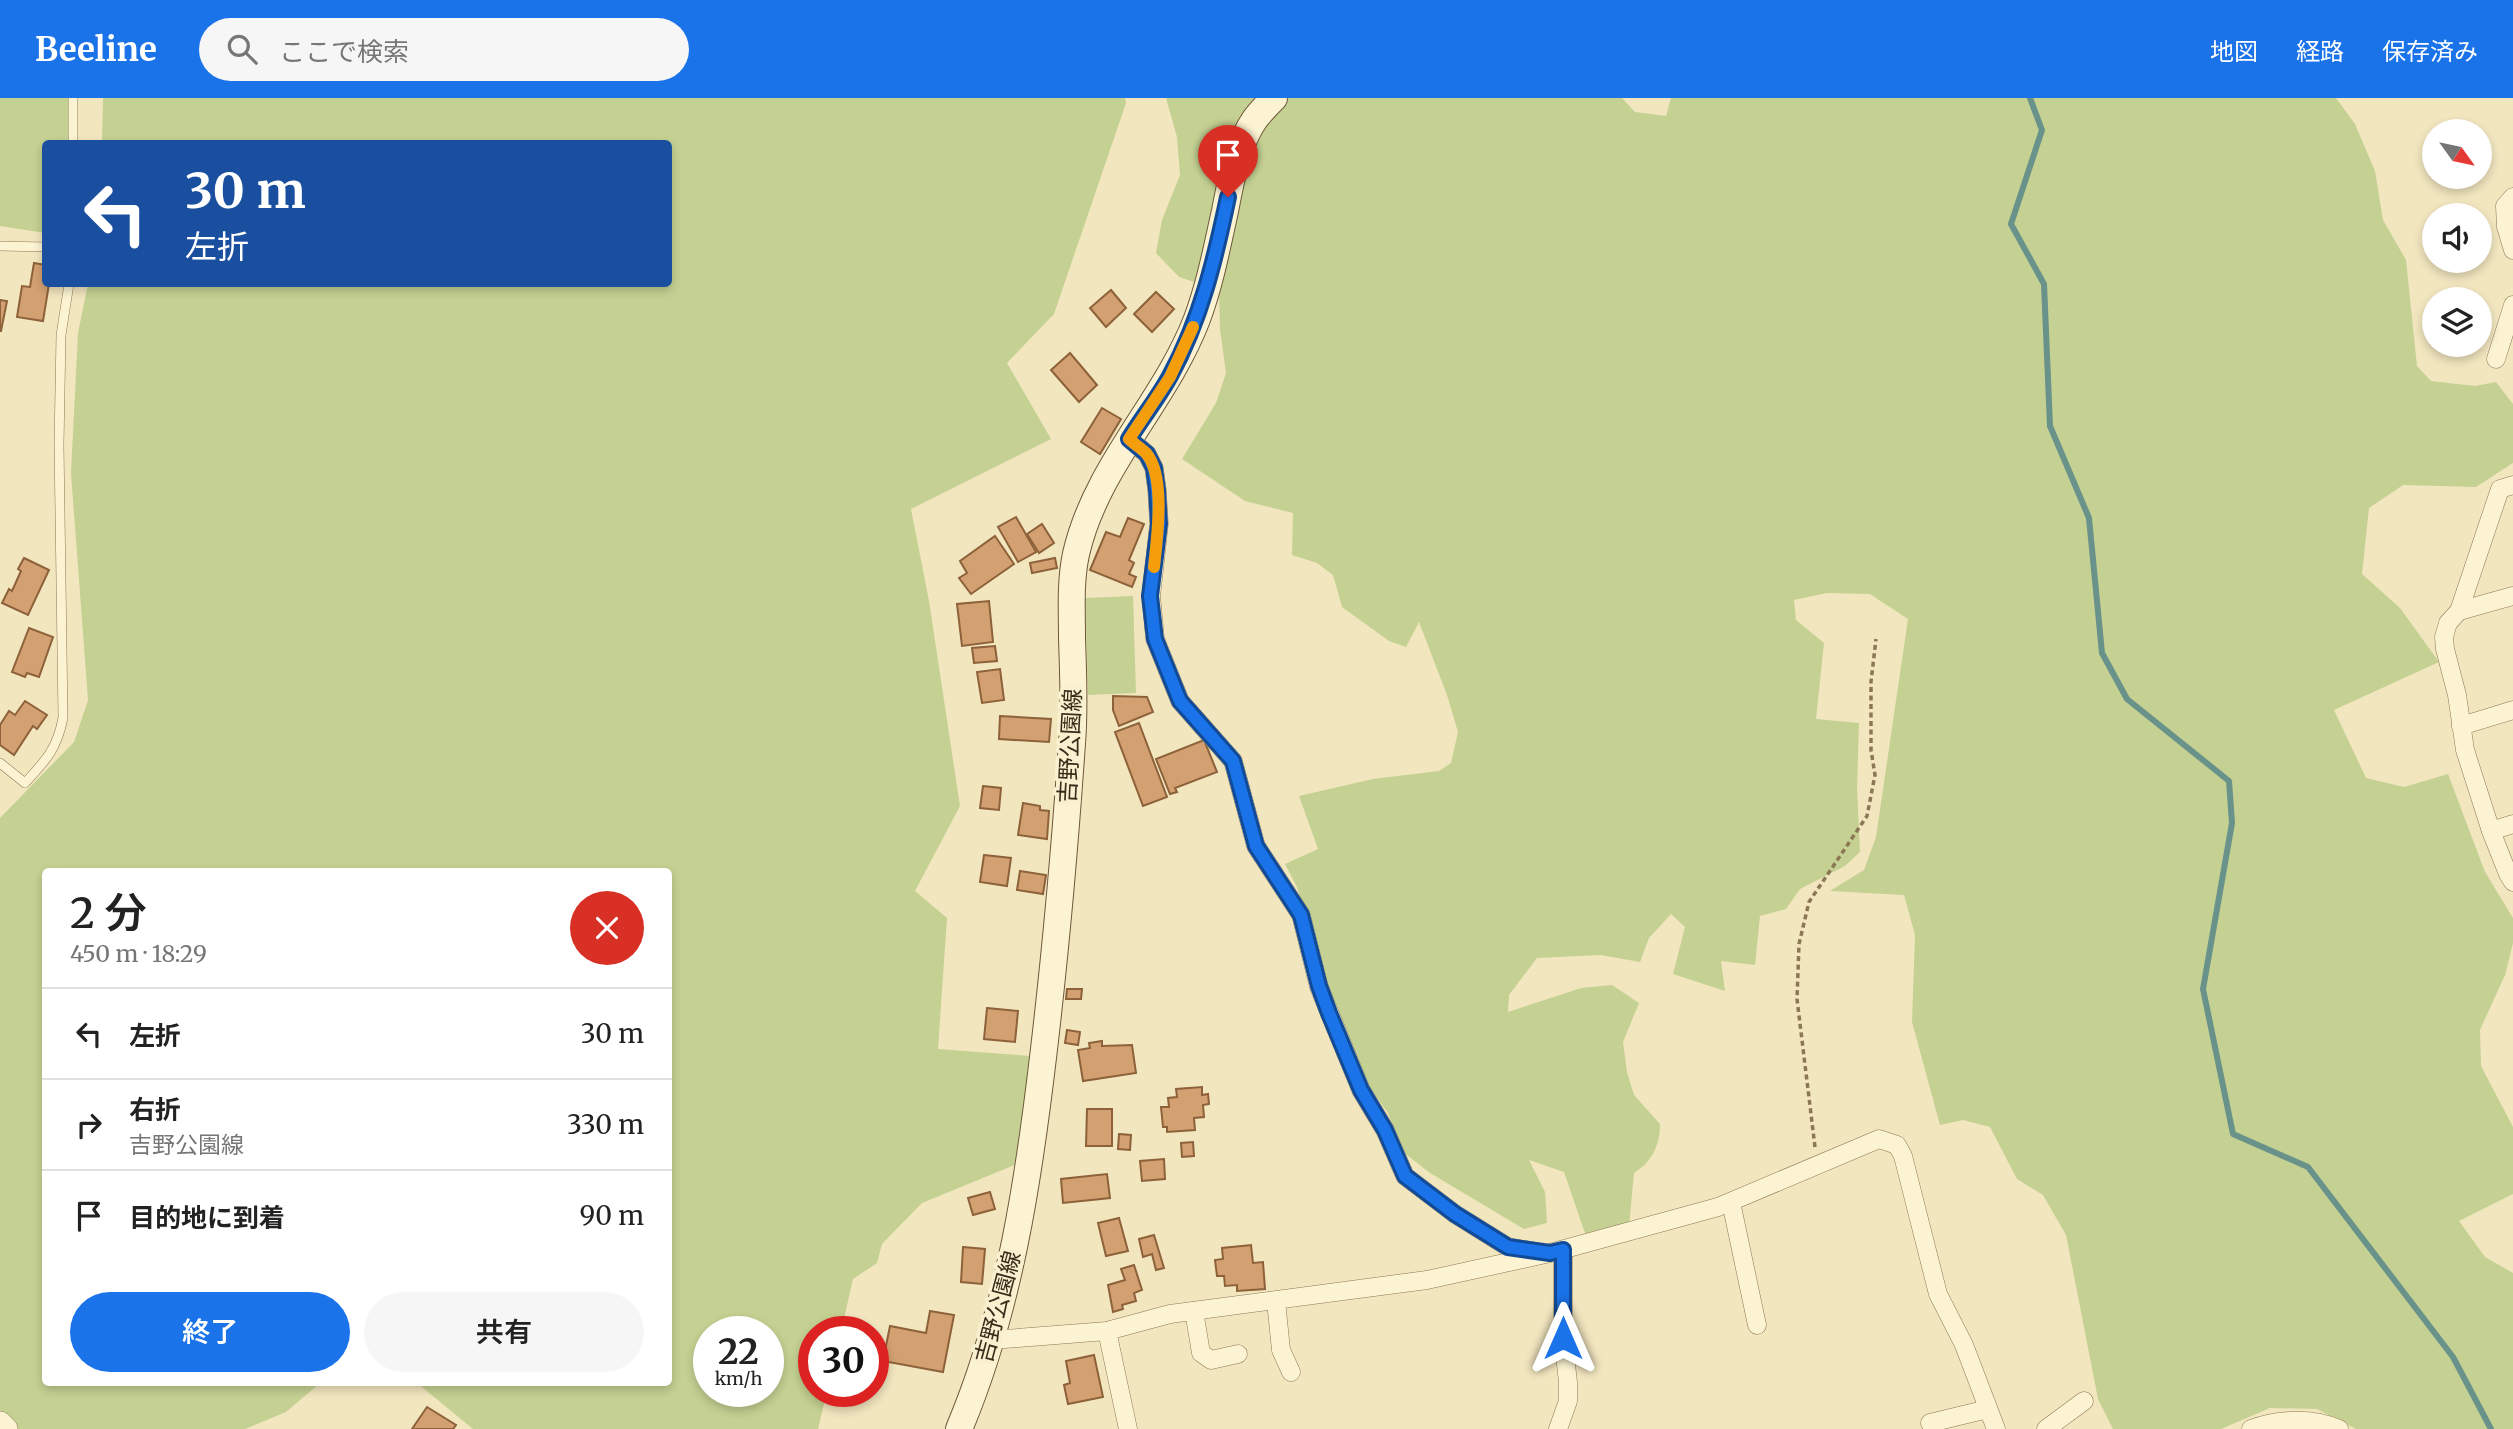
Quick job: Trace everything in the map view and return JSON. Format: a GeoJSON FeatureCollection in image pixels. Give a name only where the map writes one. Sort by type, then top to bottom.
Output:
{"type":"FeatureCollection","features":[{"type":"Feature","properties":{"kind":"main road","name":"吉野公園線"},"geometry":{"type":"LineString","coordinates":[[959,1429],[992,1340],[1021,1216],[1038,1105],[1061,903],[1074,712],[1072,580],[1084,527],[1098,493],[1129,439],[1170,377],[1196,320],[1212,271],[1233,172],[1243,141],[1255,119],[1274,98]]}},
{"type":"Feature","properties":{"kind":"street"},"geometry":{"type":"LineString","coordinates":[[2513,197],[2505,206],[2506,227],[2513,250]]}},
{"type":"Feature","properties":{"kind":"street"},"geometry":{"type":"LineString","coordinates":[[2496,359],[2510,329],[2513,305]]}},
{"type":"Feature","properties":{"kind":"street"},"geometry":{"type":"LineString","coordinates":[[1129,439],[1147,454],[1154,468],[1157,490],[1159,524],[1150,596],[1155,639],[1180,701],[1233,761],[1256,846],[1301,915],[1324,1000],[1361,1090],[1385,1130],[1405,1176],[1455,1214],[1508,1247],[1557,1252]]}},
{"type":"Feature","properties":{"kind":"street"},"geometry":{"type":"LineString","coordinates":[[2513,485],[2500,489],[2459,611],[2448,624],[2444,636],[2465,750],[2491,831],[2513,882]]}},
{"type":"Feature","properties":{"kind":"street"},"geometry":{"type":"LineString","coordinates":[[2459,611],[2513,596]]}},
{"type":"Feature","properties":{"kind":"street"},"geometry":{"type":"LineString","coordinates":[[2461,726],[2513,710]]}},
{"type":"Feature","properties":{"kind":"street"},"geometry":{"type":"LineString","coordinates":[[2491,831],[2513,824]]}},
{"type":"Feature","properties":{"kind":"street"},"geometry":{"type":"LineString","coordinates":[[992,1340],[1107,1331],[1170,1314],[1427,1280],[1557,1252],[1731,1202],[1879,1139],[1897,1145],[1903,1156],[1938,1294],[1964,1345],[1996,1429]]}},
{"type":"Feature","properties":{"kind":"street"},"geometry":{"type":"LineString","coordinates":[[1731,1202],[1757,1325]]}},
{"type":"Feature","properties":{"kind":"street"},"geometry":{"type":"LineString","coordinates":[[1557,1252],[1568,1391],[1558,1429]]}},
{"type":"Feature","properties":{"kind":"street"},"geometry":{"type":"LineString","coordinates":[[1276,1301],[1281,1350],[1291,1372]]}},
{"type":"Feature","properties":{"kind":"street"},"geometry":{"type":"LineString","coordinates":[[1194,1311],[1201,1353],[1211,1360],[1238,1354]]}},
{"type":"Feature","properties":{"kind":"street"},"geometry":{"type":"LineString","coordinates":[[1107,1331],[1128,1429]]}},
{"type":"Feature","properties":{"kind":"street"},"geometry":{"type":"LineString","coordinates":[[2046,1429],[2084,1401]]}},
{"type":"Feature","properties":{"kind":"street"},"geometry":{"type":"LineString","coordinates":[[1930,1423],[1988,1409]]}},
{"type":"Feature","properties":{"kind":"street"},"geometry":{"type":"LineString","coordinates":[[2251,1429],[2270,1422],[2301,1421],[2329,1424],[2339,1429]]}},
{"type":"Feature","properties":{"kind":"street"},"geometry":{"type":"LineString","coordinates":[[0,1423],[6,1429]]}},
{"type":"Feature","properties":{"kind":"lane"},"geometry":{"type":"LineString","coordinates":[[73,98],[73,140]]}},
{"type":"Feature","properties":{"kind":"lane"},"geometry":{"type":"LineString","coordinates":[[0,246],[42,247]]}},
{"type":"Feature","properties":{"kind":"lane"},"geometry":{"type":"LineString","coordinates":[[0,763],[25,783],[52,754],[60,736],[63,718],[59,445],[61,335],[69,287]]}},
{"type":"Feature","properties":{"kind":"path"},"geometry":{"type":"LineString","coordinates":[[1818,1167],[1797,999],[1799,944],[1809,902],[1867,816],[1875,775],[1871,750],[1871,682],[1876,639]]}},
{"type":"Feature","properties":{"kind":"green space"},"geometry":{"type":"Polygon","coordinates":[[[0,98],[77,98],[76,140],[42,140],[42,233],[0,226],[0,98]]]}},
{"type":"Feature","properties":{"kind":"green space"},"geometry":{"type":"Polygon","coordinates":[[[103,98],[1125,98],[1126,103],[1054,314],[1007,363],[1051,439],[911,509],[929,601],[960,806],[915,891],[947,918],[938,1049],[1030,1056],[1017,1164],[922,1203],[882,1244],[877,1263],[853,1279],[845,1316],[798,1316],[798,1407],[823,1407],[818,1429],[473,1429],[421,1386],[672,1386],[672,868],[42,868],[42,1386],[316,1386],[286,1412],[245,1429],[0,1429],[0,818],[74,742],[88,700],[71,473],[78,333],[87,287],[672,287],[672,140],[102,140],[103,98]]]}},
{"type":"Feature","properties":{"kind":"green space"},"geometry":{"type":"Polygon","coordinates":[[[1166,98],[1622,98],[1635,112],[1666,116],[1671,98],[2336,98],[2355,124],[2375,171],[2383,220],[2406,260],[2417,366],[2431,381],[2475,386],[2496,382],[2513,404],[2513,463],[2476,487],[2403,485],[2369,508],[2362,574],[2400,608],[2439,662],[2334,710],[2366,778],[2404,787],[2448,774],[2485,872],[2513,918],[2513,943],[2505,975],[2480,1030],[2481,1066],[2513,1127],[2513,1194],[2459,1221],[2485,1257],[2513,1273],[2513,1429],[2356,1429],[2317,1409],[2270,1408],[2221,1429],[2113,1429],[2098,1399],[2066,1235],[2043,1195],[2017,1179],[1990,1127],[1963,1120],[1940,1125],[1912,1022],[1915,935],[1904,895],[1830,891],[1864,870],[1876,837],[1908,619],[1870,594],[1827,593],[1794,600],[1796,620],[1824,643],[1816,719],[1859,723],[1857,788],[1860,852],[1845,866],[1800,889],[1786,909],[1760,916],[1755,965],[1721,961],[1725,991],[1673,974],[1685,927],[1671,914],[1649,938],[1640,962],[1601,955],[1537,958],[1509,995],[1508,1012],[1581,988],[1612,985],[1639,1003],[1623,1042],[1627,1072],[1634,1095],[1660,1124],[1654,1152],[1646,1164],[1634,1173],[1629,1226],[1587,1239],[1564,1172],[1529,1160],[1545,1192],[1547,1223],[1524,1229],[1430,1173],[1403,1152],[1388,1113],[1353,1064],[1297,887],[1285,864],[1318,849],[1299,796],[1373,779],[1439,771],[1451,763],[1458,732],[1419,622],[1406,647],[1389,641],[1342,607],[1333,575],[1317,563],[1292,555],[1293,513],[1245,501],[1182,459],[1216,403],[1226,373],[1220,329],[1219,290],[1179,277],[1156,253],[1162,220],[1180,175],[1177,137],[1166,98]]]}},
{"type":"Feature","properties":{"kind":"green space"},"geometry":{"type":"Polygon","coordinates":[[[1133,596],[1136,693],[1088,695],[1085,598],[1133,596]]]}},
{"type":"Feature","properties":{"kind":"building"},"geometry":{"type":"Polygon","coordinates":[[[34,263],[42,264],[42,287],[49,287],[43,321],[17,317],[22,286],[30,287],[34,263]]]}},
{"type":"Feature","properties":{"kind":"building"},"geometry":{"type":"Polygon","coordinates":[[[1111,290],[1126,308],[1106,327],[1090,308],[1111,290]]]}},
{"type":"Feature","properties":{"kind":"building"},"geometry":{"type":"Polygon","coordinates":[[[1156,292],[1174,309],[1152,332],[1134,314],[1156,292]]]}},
{"type":"Feature","properties":{"kind":"building"},"geometry":{"type":"Polygon","coordinates":[[[0,300],[7,301],[1,331],[0,331],[0,300]]]}},
{"type":"Feature","properties":{"kind":"building"},"geometry":{"type":"Polygon","coordinates":[[[1070,353],[1097,385],[1079,402],[1051,370],[1070,353]]]}},
{"type":"Feature","properties":{"kind":"building"},"geometry":{"type":"Polygon","coordinates":[[[1102,408],[1121,419],[1100,454],[1081,442],[1102,408]]]}},
{"type":"Feature","properties":{"kind":"building"},"geometry":{"type":"Polygon","coordinates":[[[1016,517],[1036,552],[1018,562],[998,527],[1016,517]]]}},
{"type":"Feature","properties":{"kind":"building"},"geometry":{"type":"Polygon","coordinates":[[[1128,518],[1144,524],[1129,560],[1134,563],[1129,574],[1136,577],[1132,587],[1090,570],[1106,532],[1120,537],[1128,518]]]}},
{"type":"Feature","properties":{"kind":"building"},"geometry":{"type":"Polygon","coordinates":[[[1042,524],[1054,543],[1039,553],[1027,534],[1042,524]]]}},
{"type":"Feature","properties":{"kind":"building"},"geometry":{"type":"Polygon","coordinates":[[[995,536],[1014,564],[971,594],[959,578],[967,573],[960,561],[995,536]]]}},
{"type":"Feature","properties":{"kind":"building"},"geometry":{"type":"Polygon","coordinates":[[[24,558],[49,570],[28,615],[2,603],[9,589],[12,591],[24,558]]]}},
{"type":"Feature","properties":{"kind":"building"},"geometry":{"type":"Polygon","coordinates":[[[1055,558],[1057,568],[1032,573],[1030,563],[1055,558]]]}},
{"type":"Feature","properties":{"kind":"building"},"geometry":{"type":"Polygon","coordinates":[[[989,601],[993,642],[962,646],[957,604],[989,601]]]}},
{"type":"Feature","properties":{"kind":"building"},"geometry":{"type":"Polygon","coordinates":[[[29,628],[53,637],[39,677],[27,673],[25,677],[12,672],[29,628]]]}},
{"type":"Feature","properties":{"kind":"building"},"geometry":{"type":"Polygon","coordinates":[[[995,646],[997,661],[974,663],[972,648],[995,646]]]}},
{"type":"Feature","properties":{"kind":"building"},"geometry":{"type":"Polygon","coordinates":[[[1000,669],[1004,700],[982,703],[977,672],[1000,669]]]}},
{"type":"Feature","properties":{"kind":"building"},"geometry":{"type":"Polygon","coordinates":[[[1113,696],[1147,697],[1153,712],[1119,726],[1113,710],[1113,696]]]}},
{"type":"Feature","properties":{"kind":"building"},"geometry":{"type":"Polygon","coordinates":[[[25,701],[47,715],[37,729],[33,726],[14,755],[0,745],[0,725],[9,711],[15,715],[25,701]]]}},
{"type":"Feature","properties":{"kind":"building"},"geometry":{"type":"Polygon","coordinates":[[[1000,716],[1051,719],[1049,742],[999,739],[1000,716]]]}},
{"type":"Feature","properties":{"kind":"building"},"geometry":{"type":"Polygon","coordinates":[[[1139,723],[1167,797],[1143,806],[1115,732],[1139,723]]]}},
{"type":"Feature","properties":{"kind":"building"},"geometry":{"type":"Polygon","coordinates":[[[1204,740],[1217,772],[1175,788],[1177,792],[1170,794],[1156,759],[1204,740]]]}},
{"type":"Feature","properties":{"kind":"building"},"geometry":{"type":"Polygon","coordinates":[[[983,786],[1001,788],[999,810],[980,808],[983,786]]]}},
{"type":"Feature","properties":{"kind":"building"},"geometry":{"type":"Polygon","coordinates":[[[1023,803],[1040,806],[1040,810],[1049,811],[1047,839],[1018,835],[1023,803]]]}},
{"type":"Feature","properties":{"kind":"building"},"geometry":{"type":"Polygon","coordinates":[[[984,855],[1011,858],[1007,886],[980,882],[984,855]]]}},
{"type":"Feature","properties":{"kind":"building"},"geometry":{"type":"Polygon","coordinates":[[[1020,871],[1046,875],[1043,894],[1017,890],[1020,871]]]}},
{"type":"Feature","properties":{"kind":"building"},"geometry":{"type":"Polygon","coordinates":[[[1067,989],[1082,989],[1081,999],[1066,999],[1067,989]]]}},
{"type":"Feature","properties":{"kind":"building"},"geometry":{"type":"Polygon","coordinates":[[[987,1008],[1018,1011],[1015,1042],[984,1039],[987,1008]]]}},
{"type":"Feature","properties":{"kind":"building"},"geometry":{"type":"Polygon","coordinates":[[[1067,1030],[1080,1032],[1078,1045],[1065,1043],[1067,1030]]]}},
{"type":"Feature","properties":{"kind":"building"},"geometry":{"type":"Polygon","coordinates":[[[1102,1041],[1102,1046],[1132,1045],[1136,1073],[1083,1081],[1078,1050],[1090,1048],[1089,1043],[1102,1041]]]}},
{"type":"Feature","properties":{"kind":"building"},"geometry":{"type":"Polygon","coordinates":[[[1202,1087],[1202,1095],[1208,1094],[1209,1104],[1203,1105],[1204,1117],[1194,1118],[1195,1130],[1167,1132],[1167,1127],[1163,1127],[1161,1107],[1169,1107],[1168,1098],[1177,1097],[1176,1089],[1202,1087]]]}},
{"type":"Feature","properties":{"kind":"building"},"geometry":{"type":"Polygon","coordinates":[[[1087,1109],[1112,1109],[1112,1146],[1086,1146],[1087,1109]]]}},
{"type":"Feature","properties":{"kind":"building"},"geometry":{"type":"Polygon","coordinates":[[[1119,1134],[1131,1135],[1130,1150],[1118,1149],[1119,1134]]]}},
{"type":"Feature","properties":{"kind":"building"},"geometry":{"type":"Polygon","coordinates":[[[1193,1142],[1194,1156],[1182,1157],[1181,1143],[1193,1142]]]}},
{"type":"Feature","properties":{"kind":"building"},"geometry":{"type":"Polygon","coordinates":[[[1164,1159],[1165,1179],[1142,1181],[1140,1161],[1164,1159]]]}},
{"type":"Feature","properties":{"kind":"building"},"geometry":{"type":"Polygon","coordinates":[[[1107,1174],[1110,1198],[1063,1203],[1061,1179],[1107,1174]]]}},
{"type":"Feature","properties":{"kind":"building"},"geometry":{"type":"Polygon","coordinates":[[[990,1192],[995,1209],[973,1215],[968,1198],[990,1192]]]}},
{"type":"Feature","properties":{"kind":"building"},"geometry":{"type":"Polygon","coordinates":[[[1119,1218],[1128,1251],[1106,1256],[1098,1223],[1119,1218]]]}},
{"type":"Feature","properties":{"kind":"building"},"geometry":{"type":"Polygon","coordinates":[[[1154,1235],[1164,1268],[1156,1270],[1152,1254],[1143,1257],[1139,1239],[1154,1235]]]}},
{"type":"Feature","properties":{"kind":"building"},"geometry":{"type":"Polygon","coordinates":[[[1251,1245],[1253,1263],[1263,1262],[1265,1289],[1237,1291],[1237,1285],[1225,1286],[1224,1276],[1217,1276],[1215,1260],[1223,1259],[1222,1248],[1251,1245]]]}},
{"type":"Feature","properties":{"kind":"building"},"geometry":{"type":"Polygon","coordinates":[[[963,1247],[985,1249],[982,1284],[961,1282],[963,1247]]]}},
{"type":"Feature","properties":{"kind":"building"},"geometry":{"type":"Polygon","coordinates":[[[1134,1265],[1142,1290],[1134,1293],[1136,1301],[1122,1305],[1123,1309],[1113,1312],[1108,1285],[1125,1280],[1121,1269],[1134,1265]]]}},
{"type":"Feature","properties":{"kind":"building"},"geometry":{"type":"Polygon","coordinates":[[[930,1311],[954,1315],[943,1372],[889,1362],[890,1326],[926,1333],[930,1311]]]}},
{"type":"Feature","properties":{"kind":"building"},"geometry":{"type":"Polygon","coordinates":[[[1094,1355],[1103,1397],[1068,1404],[1064,1385],[1070,1383],[1066,1361],[1094,1355]]]}},
{"type":"Feature","properties":{"kind":"building"},"geometry":{"type":"Polygon","coordinates":[[[427,1407],[456,1425],[453,1429],[412,1429],[427,1407]]]}},
{"type":"Feature","properties":{"kind":"waterway"},"geometry":{"type":"LineString","coordinates":[[2030,98],[2042,130],[2011,224],[2044,284],[2050,426],[2089,518],[2102,653],[2127,699],[2229,781],[2232,823],[2203,989],[2233,1134],[2308,1167],[2453,1357],[2491,1429]]}},
{"type":"Feature","properties":{"kind":"slow traffic"},"geometry":{"type":"LineString","coordinates":[[1154,567],[1159,524],[1154,468],[1147,454],[1129,439],[1170,377],[1193,327]]}},
{"type":"Feature","properties":{"kind":"route"},"geometry":{"type":"LineString","coordinates":[[1228,197],[1212,271],[1196,320],[1170,377],[1129,439],[1147,454],[1154,468],[1157,490],[1159,524],[1150,596],[1155,639],[1180,701],[1233,761],[1256,846],[1301,915],[1319,986],[1329,1013],[1361,1090],[1385,1130],[1405,1176],[1455,1214],[1508,1247],[1550,1253],[1563,1250],[1563,1338]]}}]}
